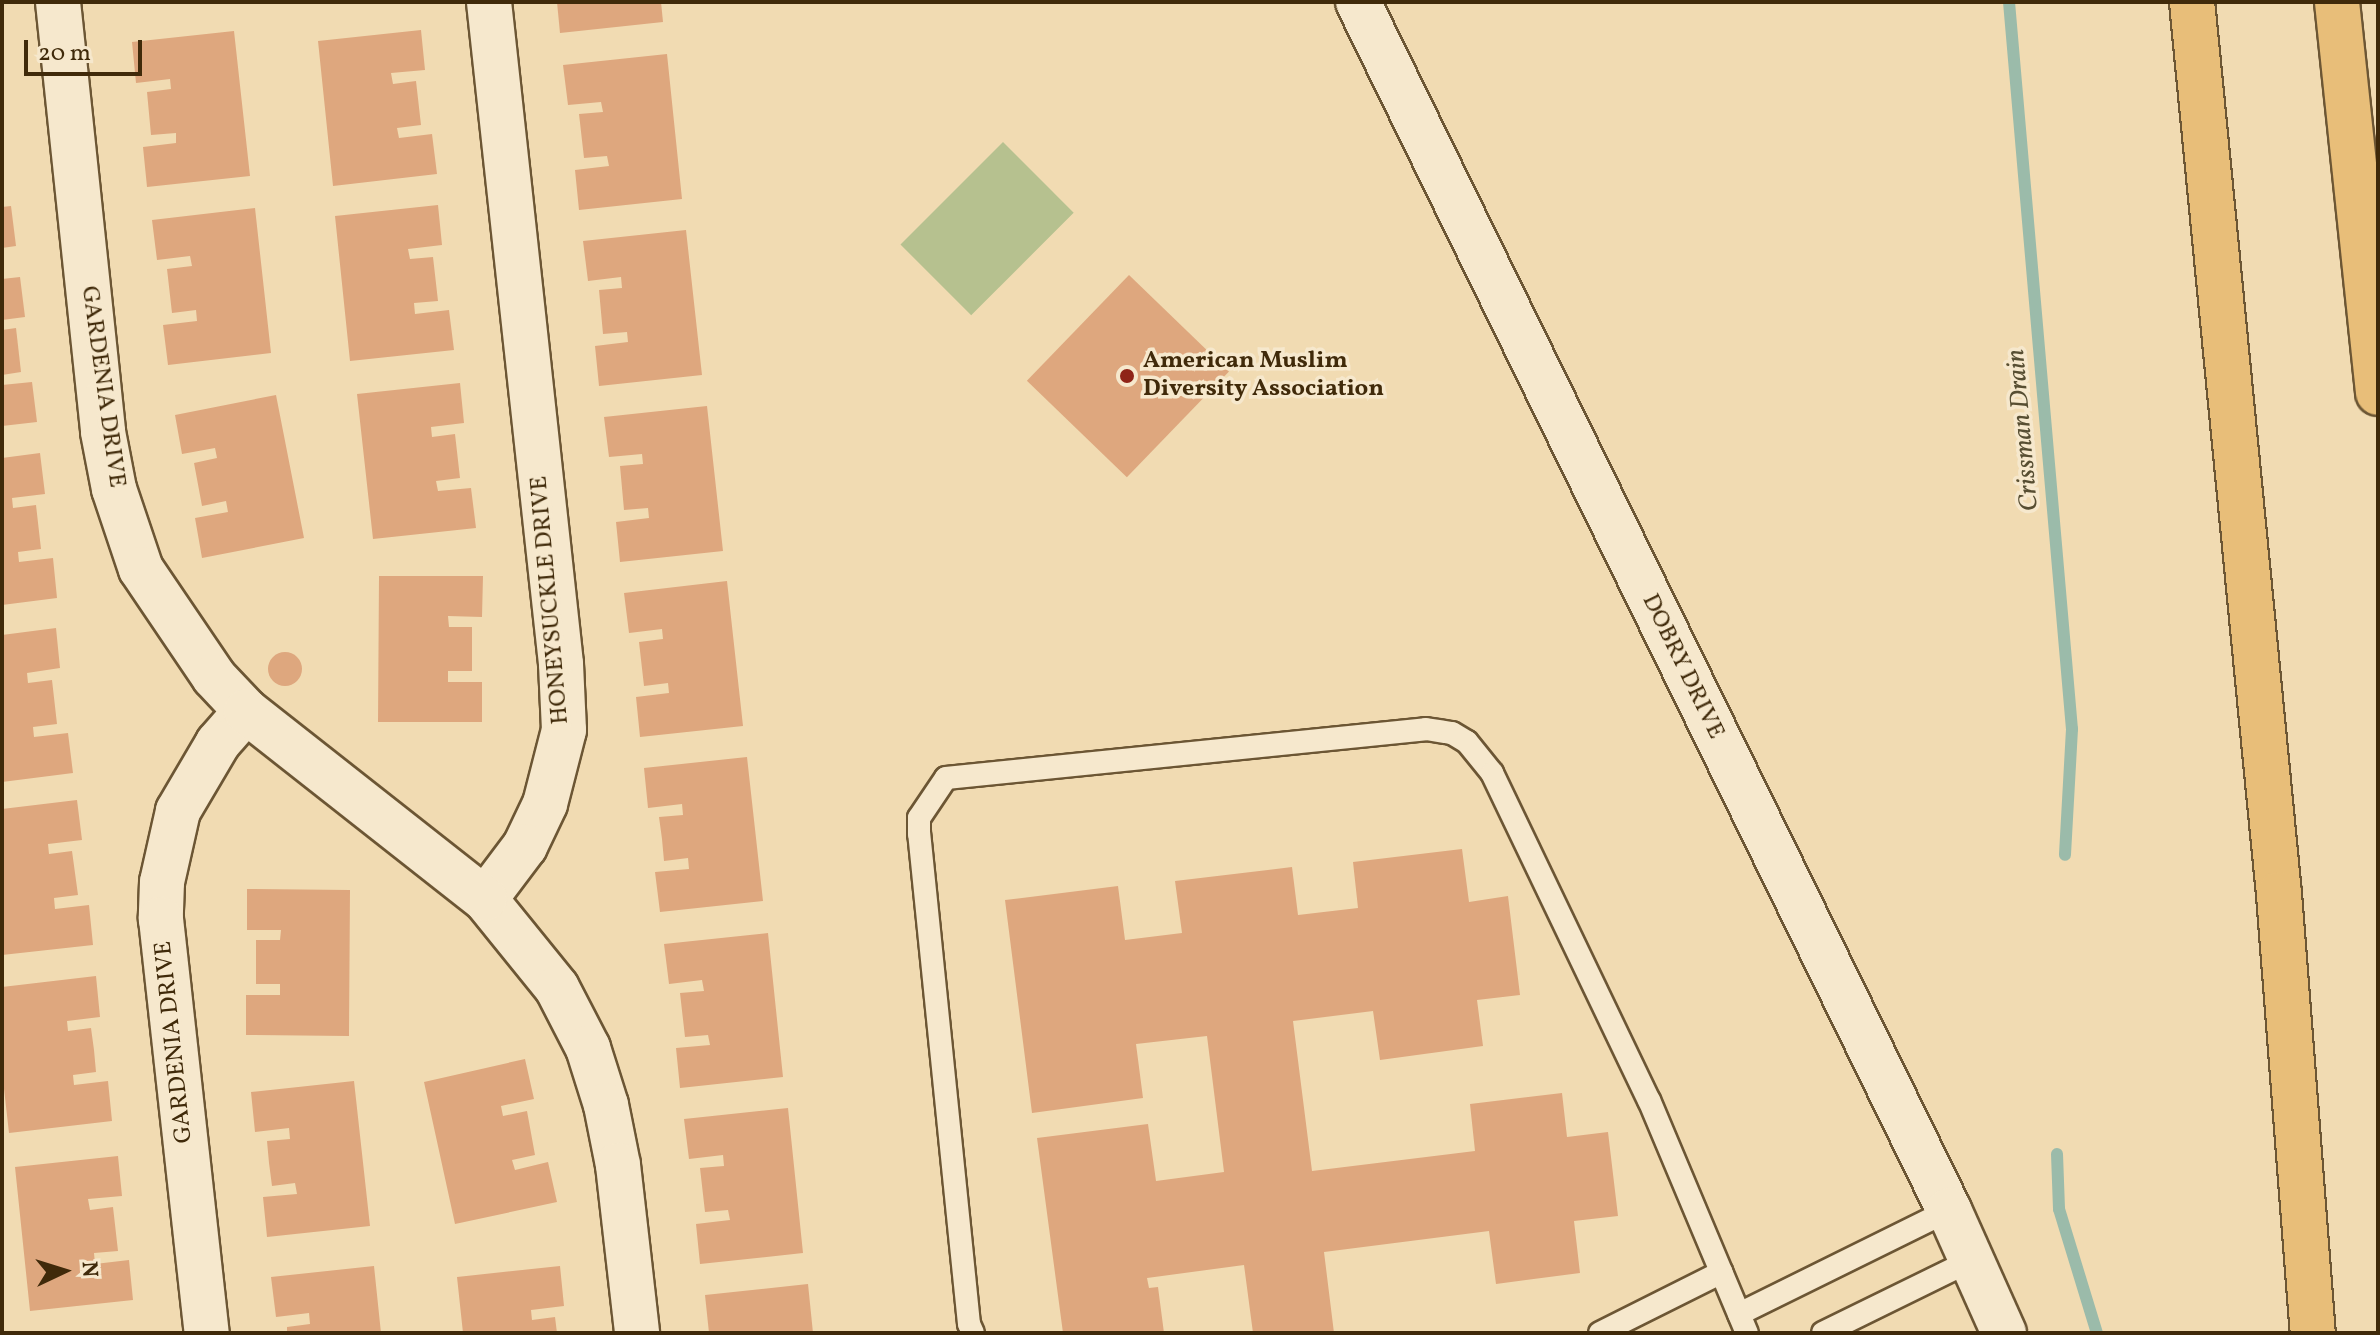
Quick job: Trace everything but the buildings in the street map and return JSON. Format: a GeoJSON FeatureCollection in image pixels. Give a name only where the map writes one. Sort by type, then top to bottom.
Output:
{"type":"FeatureCollection","features":[{"type":"Feature","properties":{"kind":"highway"},"geometry":{"type":"LineString","coordinates":[[2192,2],[2279,894],[2313,1333]]}},
{"type":"Feature","properties":{"kind":"highway"},"geometry":{"type":"LineString","coordinates":[[2337,2],[2378,393]]}},
{"type":"Feature","properties":{"kind":"street","name":"GARDENIA DRIVE"},"geometry":{"type":"LineString","coordinates":[[58,2],[103,432],[114,489],[141,569],[214,677],[246,711],[218,743],[178,811],[162,882],[161,919],[207,1333]]}},
{"type":"Feature","properties":{"kind":"street","name":"HONEYSUCKLE DRIVE"},"geometry":{"type":"LineString","coordinates":[[485,899],[525,846],[545,804],[564,730],[559,648],[489,2]]}},
{"type":"Feature","properties":{"kind":"street","name":"DOBRY DRIVE"},"geometry":{"type":"LineString","coordinates":[[1358,2],[1949,1210],[2004,1333]]}},
{"type":"Feature","properties":{"kind":"street"},"geometry":{"type":"LineString","coordinates":[[246,711],[485,899],[557,988],[588,1048],[606,1105],[618,1165],[637,1333]]}},
{"type":"Feature","properties":{"kind":"lane"},"geometry":{"type":"LineString","coordinates":[[973,1333],[969,1324],[919,834],[919,818],[946,778],[1426,729],[1452,733],[1467,742],[1492,773],[1649,1100],[1743,1324],[1949,1210]]}},
{"type":"Feature","properties":{"kind":"lane"},"geometry":{"type":"LineString","coordinates":[[1823,1333],[1972,1260]]}},
{"type":"Feature","properties":{"kind":"lane"},"geometry":{"type":"LineString","coordinates":[[1600,1333],[1722,1272]]}},
{"type":"Feature","properties":{"kind":"green space"},"geometry":{"type":"Polygon","coordinates":[[[1003,142],[1074,213],[971,315],[900,245],[1003,142]]]}},
{"type":"Feature","properties":{"kind":"waterway","name":"Crissman Drain"},"geometry":{"type":"LineString","coordinates":[[2009,2],[2072,729],[2065,855]]}},
{"type":"Feature","properties":{"kind":"waterway","name":"Crissman Drain"},"geometry":{"type":"LineString","coordinates":[[2057,1154],[2059,1209],[2097,1333]]}},
{"type":"Feature","properties":{"kind":"place","name":"American Muslim Diversity Association"},"geometry":{"type":"Point","coordinates":[1127,376]}}]}
